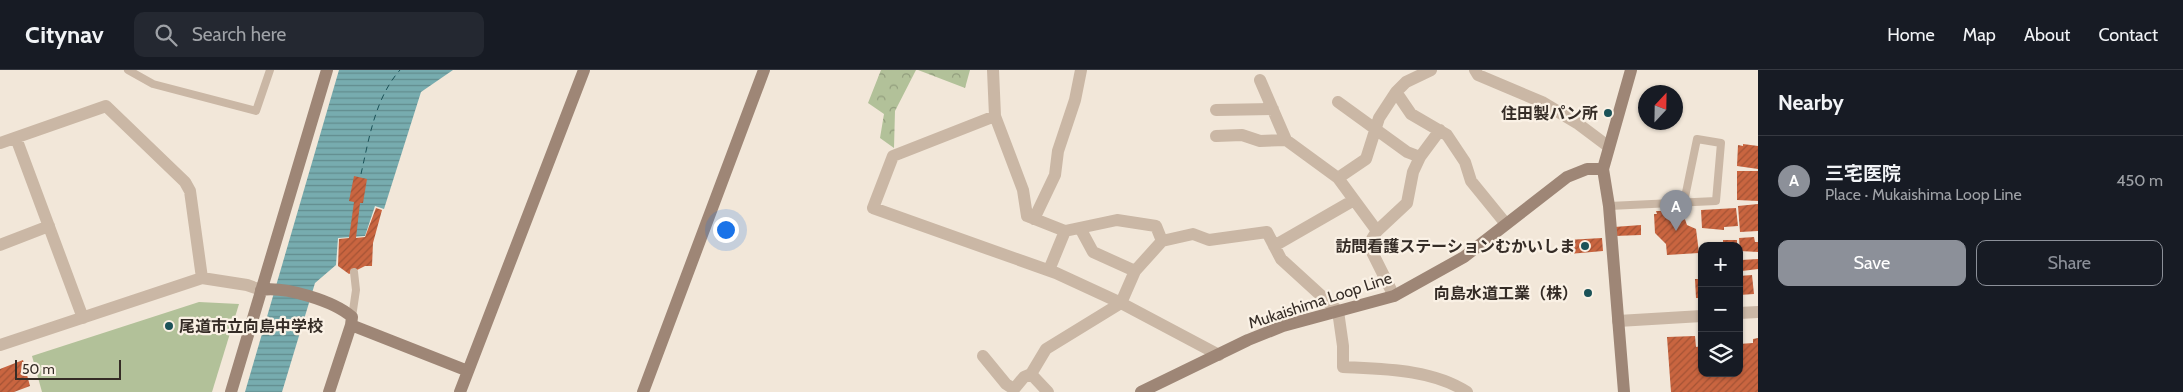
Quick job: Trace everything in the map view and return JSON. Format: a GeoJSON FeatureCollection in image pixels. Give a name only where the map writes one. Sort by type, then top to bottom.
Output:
{"type":"FeatureCollection","features":[{"type":"Feature","properties":{"kind":"street"},"geometry":{"type":"LineString","coordinates":[[231,392],[267,289],[326,70]]}},
{"type":"Feature","properties":{"kind":"street"},"geometry":{"type":"LineString","coordinates":[[460,392],[584,70]]}},
{"type":"Feature","properties":{"kind":"street"},"geometry":{"type":"LineString","coordinates":[[643,392],[764,70]]}},
{"type":"Feature","properties":{"kind":"street"},"geometry":{"type":"LineString","coordinates":[[993,70],[995,116],[1023,190],[1027,216],[1065,231],[1117,220],[1156,226],[1162,241]]}},
{"type":"Feature","properties":{"kind":"street"},"geometry":{"type":"LineString","coordinates":[[1034,219],[1055,176],[1058,151],[1075,100],[1081,70]]}},
{"type":"Feature","properties":{"kind":"street"},"geometry":{"type":"LineString","coordinates":[[1338,178],[1366,159],[1379,118],[1396,92],[1406,82],[1431,70]]}},
{"type":"Feature","properties":{"kind":"street"},"geometry":{"type":"LineString","coordinates":[[1475,70],[1478,75],[1542,102],[1577,123],[1609,147]]}},
{"type":"Feature","properties":{"kind":"street"},"geometry":{"type":"LineString","coordinates":[[1624,392],[1609,206],[1603,168],[1631,70]]}},
{"type":"Feature","properties":{"kind":"street"},"geometry":{"type":"LineString","coordinates":[[1260,80],[1286,140],[1338,178],[1377,231]]}},
{"type":"Feature","properties":{"kind":"street"},"geometry":{"type":"LineString","coordinates":[[1396,92],[1411,114],[1447,134],[1465,162],[1471,181],[1506,224]]}},
{"type":"Feature","properties":{"kind":"street"},"geometry":{"type":"LineString","coordinates":[[1338,102],[1407,152],[1420,157]]}},
{"type":"Feature","properties":{"kind":"street"},"geometry":{"type":"LineString","coordinates":[[0,143],[106,106],[188,187],[196,227],[202,278]]}},
{"type":"Feature","properties":{"kind":"street"},"geometry":{"type":"LineString","coordinates":[[1216,110],[1273,109]]}},
{"type":"Feature","properties":{"kind":"street"},"geometry":{"type":"LineString","coordinates":[[995,116],[893,156],[873,208],[1049,270],[1121,303],[1219,354]]}},
{"type":"Feature","properties":{"kind":"street"},"geometry":{"type":"LineString","coordinates":[[1394,296],[1372,252],[1372,239],[1377,231],[1407,202],[1413,172],[1420,157],[1440,130]]}},
{"type":"Feature","properties":{"kind":"street"},"geometry":{"type":"LineString","coordinates":[[1216,136],[1242,135],[1260,141],[1286,140]]}},
{"type":"Feature","properties":{"kind":"street"},"geometry":{"type":"LineString","coordinates":[[16,138],[83,318]]}},
{"type":"Feature","properties":{"kind":"street","name":"Mukaishima Loop Line"},"geometry":{"type":"LineString","coordinates":[[1141,392],[1219,354],[1283,326],[1394,296],[1464,257],[1567,177],[1587,169],[1603,168]]}},
{"type":"Feature","properties":{"kind":"street"},"geometry":{"type":"LineString","coordinates":[[1274,246],[1354,200]]}},
{"type":"Feature","properties":{"kind":"street"},"geometry":{"type":"LineString","coordinates":[[0,245],[49,226]]}},
{"type":"Feature","properties":{"kind":"street"},"geometry":{"type":"LineString","coordinates":[[1080,228],[1093,252],[1135,271]]}},
{"type":"Feature","properties":{"kind":"street"},"geometry":{"type":"LineString","coordinates":[[1049,270],[1065,231]]}},
{"type":"Feature","properties":{"kind":"street"},"geometry":{"type":"LineString","coordinates":[[983,356],[1006,384],[1014,389],[1024,377],[1031,374],[1046,349],[1121,303],[1135,271],[1162,241],[1193,234],[1209,240],[1267,232],[1281,259],[1338,311],[1343,346],[1343,367],[1378,369],[1427,376],[1445,381],[1467,392]]}},
{"type":"Feature","properties":{"kind":"street"},"geometry":{"type":"LineString","coordinates":[[2,341],[83,318],[202,278],[314,298],[338,307],[352,321],[468,371]]}},
{"type":"Feature","properties":{"kind":"street"},"geometry":{"type":"LineString","coordinates":[[1743,313],[1758,312]]}},
{"type":"Feature","properties":{"kind":"street"},"geometry":{"type":"LineString","coordinates":[[1618,322],[1698,316]]}},
{"type":"Feature","properties":{"kind":"street"},"geometry":{"type":"LineString","coordinates":[[329,392],[352,321]]}},
{"type":"Feature","properties":{"kind":"street"},"geometry":{"type":"LineString","coordinates":[[1031,374],[1048,392]]}},
{"type":"Feature","properties":{"kind":"lane"},"geometry":{"type":"LineString","coordinates":[[128,70],[153,84],[256,111],[270,70]]}},
{"type":"Feature","properties":{"kind":"lane"},"geometry":{"type":"LineString","coordinates":[[1609,206],[1716,201],[1721,143],[1697,140],[1684,202]]}},
{"type":"Feature","properties":{"kind":"lane"},"geometry":{"type":"LineString","coordinates":[[352,321],[356,290],[354,272]]}},
{"type":"Feature","properties":{"kind":"green space"},"geometry":{"type":"Polygon","coordinates":[[[881,70],[916,70],[895,111],[894,148],[880,138],[884,114],[868,103],[881,70]]]}},
{"type":"Feature","properties":{"kind":"green space"},"geometry":{"type":"Polygon","coordinates":[[[918,70],[970,70],[965,88],[918,70]]]}},
{"type":"Feature","properties":{"kind":"green space","name":"尾道市立向島中学校"},"geometry":{"type":"Polygon","coordinates":[[[199,302],[239,304],[212,392],[42,392],[32,356],[199,302]]]}},
{"type":"Feature","properties":{"kind":"water"},"geometry":{"type":"Polygon","coordinates":[[[339,70],[453,70],[421,92],[384,209],[375,206],[365,236],[338,238],[336,265],[315,283],[282,392],[245,392],[339,70]]]}},
{"type":"Feature","properties":{"kind":"building"},"geometry":{"type":"Polygon","coordinates":[[[1743,144],[1758,146],[1758,169],[1737,166],[1738,145],[1743,146],[1743,144]]]}},
{"type":"Feature","properties":{"kind":"building"},"geometry":{"type":"Polygon","coordinates":[[[1737,171],[1758,171],[1758,201],[1737,200],[1737,171]]]}},
{"type":"Feature","properties":{"kind":"building"},"geometry":{"type":"Polygon","coordinates":[[[354,176],[367,179],[363,203],[360,203],[356,238],[365,237],[376,208],[382,210],[373,243],[372,266],[365,266],[349,274],[338,266],[339,239],[349,238],[354,202],[349,201],[354,176]]]}},
{"type":"Feature","properties":{"kind":"building"},"geometry":{"type":"Polygon","coordinates":[[[1758,204],[1758,231],[1740,232],[1738,206],[1758,204]]]}},
{"type":"Feature","properties":{"kind":"building"},"geometry":{"type":"Polygon","coordinates":[[[1736,208],[1738,226],[1724,227],[1724,230],[1702,228],[1701,210],[1736,208]]]}},
{"type":"Feature","properties":{"kind":"building"},"geometry":{"type":"Polygon","coordinates":[[[1656,211],[1682,211],[1687,225],[1696,229],[1698,253],[1667,255],[1666,244],[1655,233],[1654,214],[1657,214],[1656,211]]]}},
{"type":"Feature","properties":{"kind":"building"},"geometry":{"type":"Polygon","coordinates":[[[1641,225],[1641,235],[1614,236],[1614,227],[1641,225]]]}},
{"type":"Feature","properties":{"kind":"building"},"geometry":{"type":"Polygon","coordinates":[[[1754,237],[1755,242],[1758,242],[1758,252],[1743,251],[1743,242],[1739,242],[1739,238],[1754,237]]]}},
{"type":"Feature","properties":{"kind":"building","name":"訪問看護ステーションむかいしま"},"geometry":{"type":"Polygon","coordinates":[[[1602,238],[1603,251],[1569,254],[1567,240],[1602,238]]]}},
{"type":"Feature","properties":{"kind":"building"},"geometry":{"type":"Polygon","coordinates":[[[1723,240],[1737,240],[1737,242],[1723,242],[1723,240]]]}},
{"type":"Feature","properties":{"kind":"building"},"geometry":{"type":"Polygon","coordinates":[[[1758,259],[1758,269],[1743,271],[1743,260],[1758,259]]]}},
{"type":"Feature","properties":{"kind":"building"},"geometry":{"type":"Polygon","coordinates":[[[1752,275],[1754,294],[1743,295],[1743,276],[1752,275]]]}},
{"type":"Feature","properties":{"kind":"building"},"geometry":{"type":"Polygon","coordinates":[[[1695,279],[1698,279],[1698,298],[1696,298],[1695,279]]]}},
{"type":"Feature","properties":{"kind":"building"},"geometry":{"type":"Polygon","coordinates":[[[1695,336],[1696,347],[1698,347],[1698,377],[1743,377],[1743,344],[1753,343],[1753,339],[1758,338],[1758,392],[1671,392],[1667,337],[1695,336]]]}},
{"type":"Feature","properties":{"kind":"building"},"geometry":{"type":"Polygon","coordinates":[[[23,360],[30,386],[14,392],[0,392],[0,369],[23,360]]]}},
{"type":"Feature","properties":{"kind":"ferry route"},"geometry":{"type":"LineString","coordinates":[[361,174],[374,119],[384,93],[400,70]]}},
{"type":"Feature","properties":{"kind":"place","name":"住田製パン所"},"geometry":{"type":"Point","coordinates":[1608,113]}},
{"type":"Feature","properties":{"kind":"place","name":"三宅医院"},"geometry":{"type":"Point","coordinates":[1676,231]}},
{"type":"Feature","properties":{"kind":"place","name":"訪問看護ステーションむかいしま"},"geometry":{"type":"Point","coordinates":[1585,246]}},
{"type":"Feature","properties":{"kind":"place","name":"向島水道工業（株）"},"geometry":{"type":"Point","coordinates":[1588,293]}},
{"type":"Feature","properties":{"kind":"place","name":"尾道市立向島中学校"},"geometry":{"type":"Point","coordinates":[169,326]}}]}
